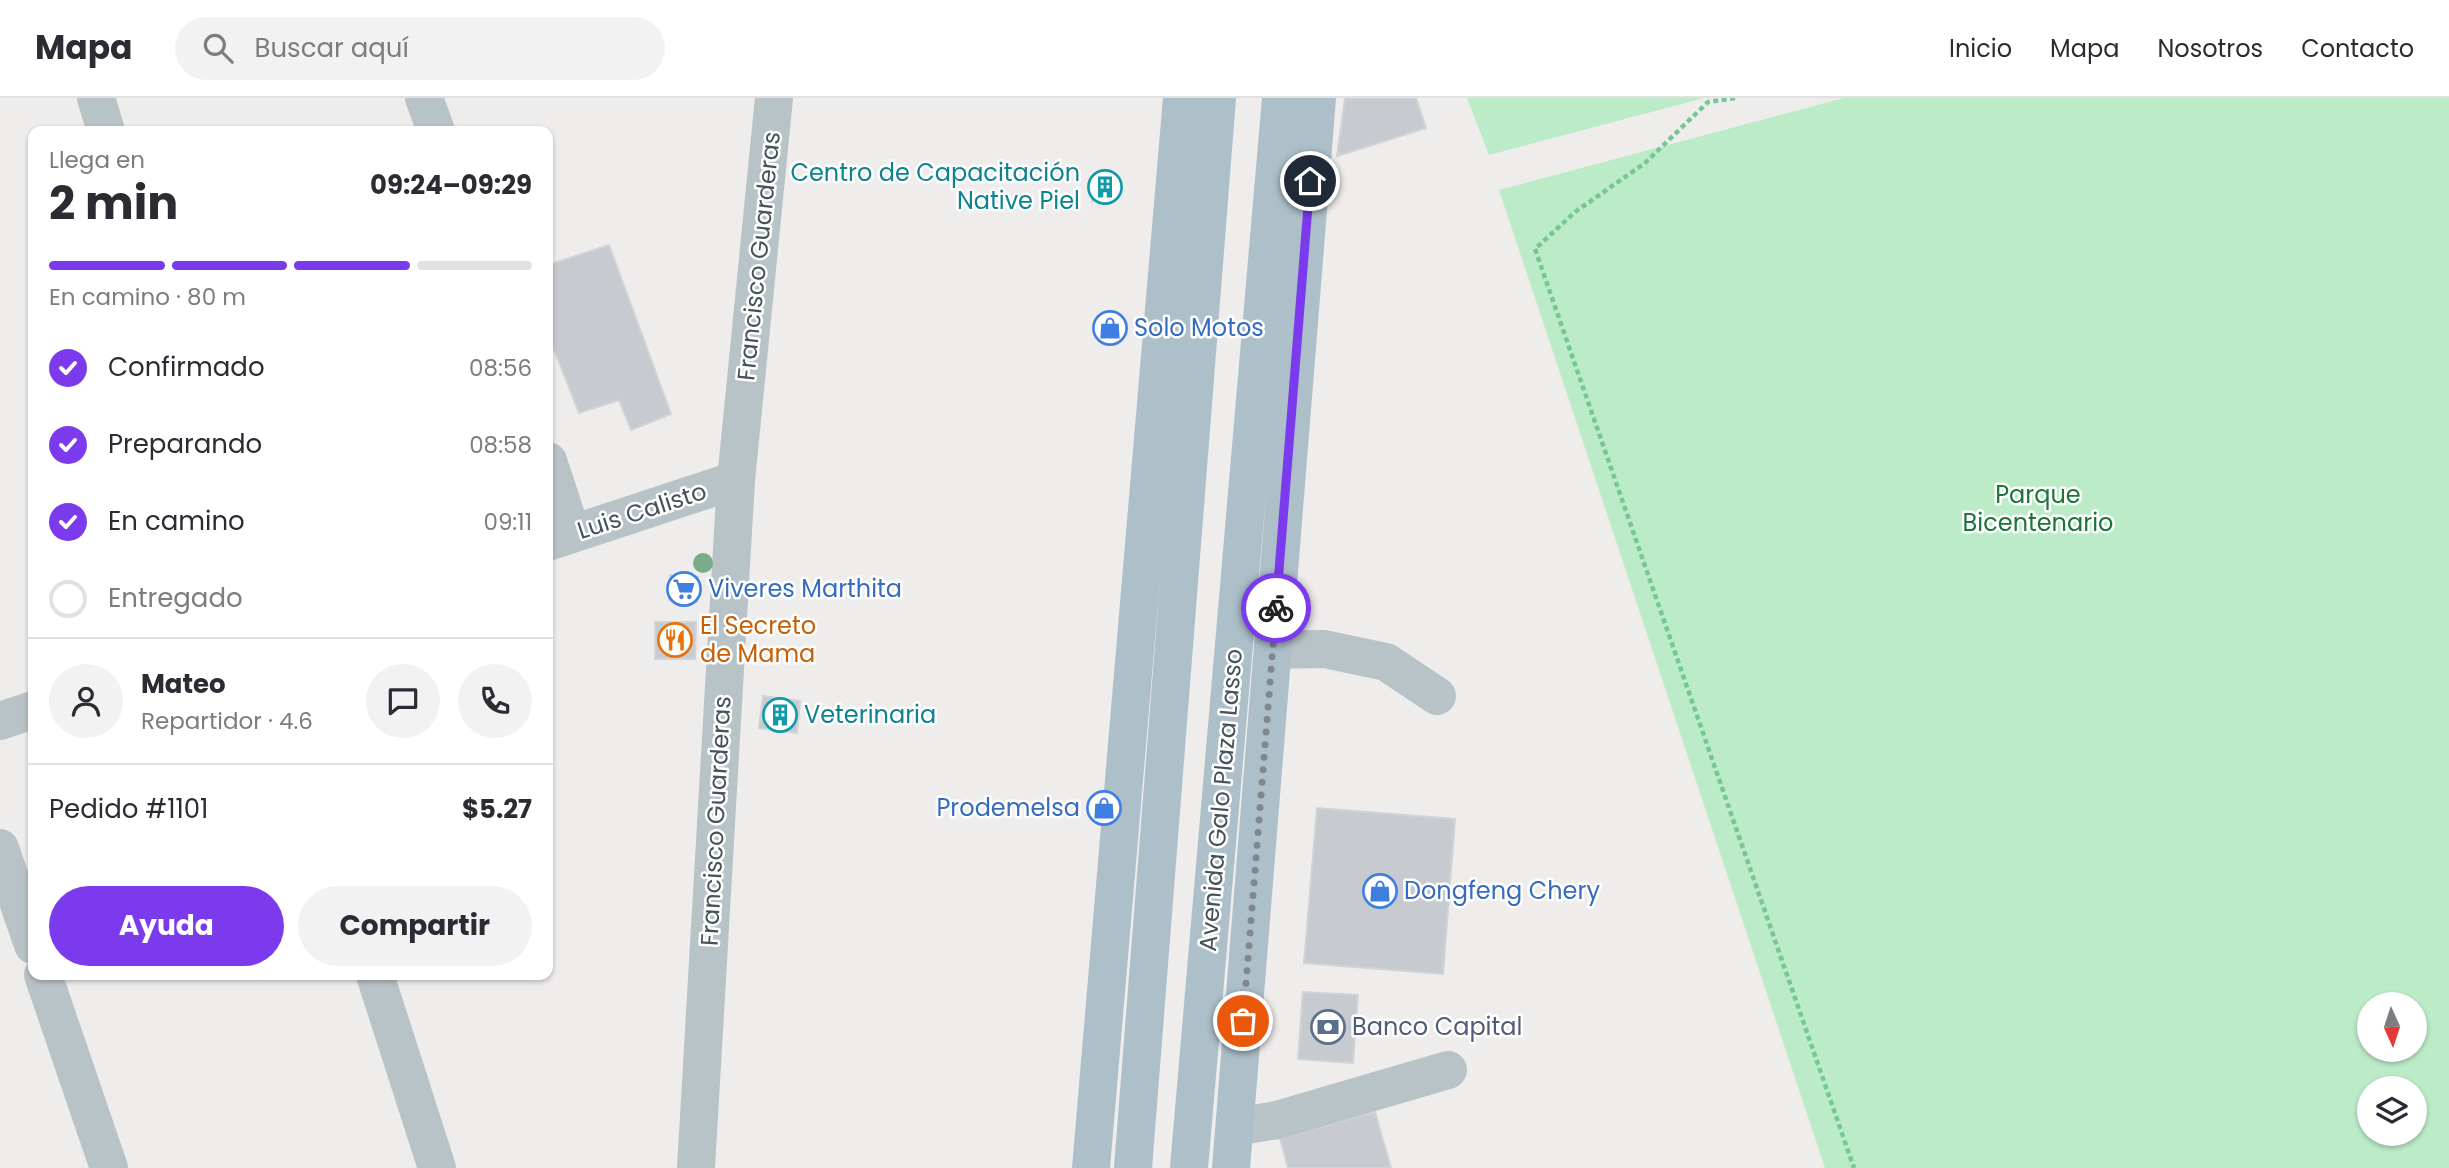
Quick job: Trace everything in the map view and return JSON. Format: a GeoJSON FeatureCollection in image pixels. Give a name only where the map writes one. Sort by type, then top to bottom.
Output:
{"type":"FeatureCollection","features":[{"type":"Feature","properties":{"kind":"main road"},"geometry":{"type":"LineString","coordinates":[[1091,1168],[1182,98]]}},
{"type":"Feature","properties":{"kind":"main road"},"geometry":{"type":"LineString","coordinates":[[1133,1168],[1217,98]]}},
{"type":"Feature","properties":{"kind":"main road","name":"Avenida Galo Plaza Lasso"},"geometry":{"type":"LineString","coordinates":[[1189,1168],[1281,98]]}},
{"type":"Feature","properties":{"kind":"main road","name":"Avenida Galo Plaza Lasso"},"geometry":{"type":"LineString","coordinates":[[1231,1168],[1317,98]]}},
{"type":"Feature","properties":{"kind":"street"},"geometry":{"type":"LineString","coordinates":[[96,98],[104,126]]}},
{"type":"Feature","properties":{"kind":"street"},"geometry":{"type":"LineString","coordinates":[[425,98],[434,126]]}},
{"type":"Feature","properties":{"kind":"street","name":"Francisco Guarderas"},"geometry":{"type":"LineString","coordinates":[[696,1168],[737,480],[774,98]]}},
{"type":"Feature","properties":{"kind":"street","name":"Luis Calisto"},"geometry":{"type":"LineString","coordinates":[[560,538],[737,480]]}},
{"type":"Feature","properties":{"kind":"street"},"geometry":{"type":"LineString","coordinates":[[553,493],[560,538]]}},
{"type":"Feature","properties":{"kind":"street"},"geometry":{"type":"LineString","coordinates":[[1273,650],[1324,649],[1386,662],[1437,696]]}},
{"type":"Feature","properties":{"kind":"street"},"geometry":{"type":"LineString","coordinates":[[0,722],[28,712]]}},
{"type":"Feature","properties":{"kind":"street"},"geometry":{"type":"LineString","coordinates":[[0,848],[28,931]]}},
{"type":"Feature","properties":{"kind":"street"},"geometry":{"type":"LineString","coordinates":[[45,980],[109,1168]]}},
{"type":"Feature","properties":{"kind":"street"},"geometry":{"type":"LineString","coordinates":[[377,980],[437,1168]]}},
{"type":"Feature","properties":{"kind":"street"},"geometry":{"type":"LineString","coordinates":[[1235,1127],[1276,1120],[1448,1070]]}},
{"type":"Feature","properties":{"kind":"path"},"geometry":{"type":"LineString","coordinates":[[1735,98],[1708,102],[1645,163],[1575,212],[1535,249],[1854,1168]]}},
{"type":"Feature","properties":{"kind":"green space"},"geometry":{"type":"Polygon","coordinates":[[[1467,98],[1704,98],[1489,155],[1467,98]]]}},
{"type":"Feature","properties":{"kind":"green space","name":"Parque Bicentenario"},"geometry":{"type":"Polygon","coordinates":[[[1844,98],[2449,98],[2449,1168],[1825,1168],[1499,190],[1844,98]]]}},
{"type":"Feature","properties":{"kind":"building"},"geometry":{"type":"Polygon","coordinates":[[[1345,98],[1416,98],[1426,128],[1337,156],[1345,98]]]}},
{"type":"Feature","properties":{"kind":"building","name":"Centro de Capacitación Native Piel"},"geometry":{"type":"Polygon","coordinates":[[[1096,177],[1116,180],[1116,195],[1103,193],[1092,201],[1096,177]]]}},
{"type":"Feature","properties":{"kind":"building"},"geometry":{"type":"Polygon","coordinates":[[[609,245],[671,414],[631,430],[619,400],[579,413],[553,347],[553,263],[609,245]]]}},
{"type":"Feature","properties":{"kind":"building","name":"Viveres Marthita"},"geometry":{"type":"Polygon","coordinates":[[[670,575],[698,577],[697,602],[669,600],[670,575]]]}},
{"type":"Feature","properties":{"kind":"building","name":"El Secreto de Mama"},"geometry":{"type":"Polygon","coordinates":[[[655,622],[696,622],[695,659],[655,659],[655,622]]]}},
{"type":"Feature","properties":{"kind":"building","name":"Veterinaria"},"geometry":{"type":"Polygon","coordinates":[[[763,696],[800,701],[797,733],[759,728],[763,696]]]}},
{"type":"Feature","properties":{"kind":"building","name":"Dongfeng Chery"},"geometry":{"type":"Polygon","coordinates":[[[1317,808],[1455,819],[1443,974],[1304,963],[1317,808]]]}},
{"type":"Feature","properties":{"kind":"building","name":"Banco Capital"},"geometry":{"type":"Polygon","coordinates":[[[1303,992],[1358,995],[1353,1063],[1298,1059],[1303,992]]]}},
{"type":"Feature","properties":{"kind":"building"},"geometry":{"type":"Polygon","coordinates":[[[1375,1112],[1391,1168],[1288,1168],[1280,1138],[1375,1112]]]}},
{"type":"Feature","properties":{"kind":"way so far"},"geometry":{"type":"LineString","coordinates":[[1243,1021],[1276,608]]}},
{"type":"Feature","properties":{"kind":"place","name":"Centro de Capacitación Native Piel"},"geometry":{"type":"Point","coordinates":[1105,187]}},
{"type":"Feature","properties":{"kind":"place","name":"Solo Motos"},"geometry":{"type":"Point","coordinates":[1110,328]}},
{"type":"Feature","properties":{"kind":"place","name":"Viveres Marthita"},"geometry":{"type":"Point","coordinates":[684,589]}},
{"type":"Feature","properties":{"kind":"place","name":"El Secreto de Mama"},"geometry":{"type":"Point","coordinates":[675,640]}},
{"type":"Feature","properties":{"kind":"place","name":"Veterinaria"},"geometry":{"type":"Point","coordinates":[780,715]}},
{"type":"Feature","properties":{"kind":"place","name":"Prodemelsa"},"geometry":{"type":"Point","coordinates":[1104,808]}},
{"type":"Feature","properties":{"kind":"place","name":"Dongfeng Chery"},"geometry":{"type":"Point","coordinates":[1380,891]}},
{"type":"Feature","properties":{"kind":"place","name":"Banco Capital"},"geometry":{"type":"Point","coordinates":[1328,1027]}},
{"type":"Feature","properties":{"kind":"route"},"geometry":{"type":"LineString","coordinates":[[1276,608],[1310,181]]}}]}
